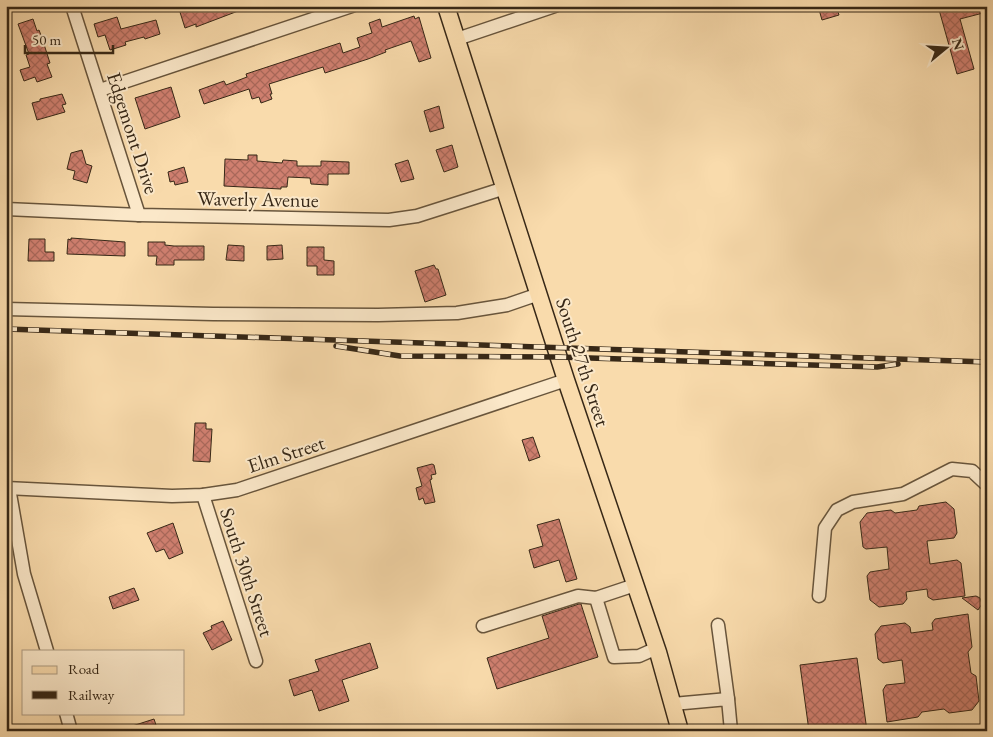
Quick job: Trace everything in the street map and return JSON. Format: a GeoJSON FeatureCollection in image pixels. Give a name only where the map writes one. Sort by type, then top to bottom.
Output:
{"type":"FeatureCollection","features":[{"type":"Feature","properties":{"kind":"main road","name":"South 27th Street"},"geometry":{"type":"LineString","coordinates":[[446,6],[566,380],[657,648],[680,731]]}},
{"type":"Feature","properties":{"kind":"street","name":"Edgemont Drive"},"geometry":{"type":"LineString","coordinates":[[72,6],[139,215]]}},
{"type":"Feature","properties":{"kind":"street"},"geometry":{"type":"LineString","coordinates":[[100,90],[352,6]]}},
{"type":"Feature","properties":{"kind":"street"},"geometry":{"type":"LineString","coordinates":[[457,39],[522,12],[555,6]]}},
{"type":"Feature","properties":{"kind":"street","name":"Waverly Avenue"},"geometry":{"type":"LineString","coordinates":[[6,209],[139,215],[389,220],[425,214],[505,188]]}},
{"type":"Feature","properties":{"kind":"street"},"geometry":{"type":"LineString","coordinates":[[6,309],[222,314],[457,313],[508,305],[539,294]]}},
{"type":"Feature","properties":{"kind":"street","name":"Elm Street"},"geometry":{"type":"LineString","coordinates":[[8,488],[172,496],[203,495],[237,490],[566,380]]}},
{"type":"Feature","properties":{"kind":"street"},"geometry":{"type":"LineString","coordinates":[[819,596],[825,528],[837,510],[853,502],[903,494],[952,469],[972,471],[987,484]]}},
{"type":"Feature","properties":{"kind":"street"},"geometry":{"type":"LineString","coordinates":[[8,488],[24,574],[47,650]]}},
{"type":"Feature","properties":{"kind":"street","name":"South 30th Street"},"geometry":{"type":"LineString","coordinates":[[203,495],[256,661]]}},
{"type":"Feature","properties":{"kind":"street"},"geometry":{"type":"LineString","coordinates":[[483,626],[578,596],[596,598],[635,585]]}},
{"type":"Feature","properties":{"kind":"street"},"geometry":{"type":"LineString","coordinates":[[596,598],[614,657],[638,656],[657,648]]}},
{"type":"Feature","properties":{"kind":"street"},"geometry":{"type":"LineString","coordinates":[[718,625],[731,731]]}},
{"type":"Feature","properties":{"kind":"street"},"geometry":{"type":"LineString","coordinates":[[673,704],[728,699]]}},
{"type":"Feature","properties":{"kind":"street"},"geometry":{"type":"LineString","coordinates":[[66,714],[71,731]]}},
{"type":"Feature","properties":{"kind":"building"},"geometry":{"type":"Polygon","coordinates":[[[186,6],[246,6],[246,8],[196,27],[196,24],[185,28],[179,9],[186,6]]]}},
{"type":"Feature","properties":{"kind":"building"},"geometry":{"type":"Polygon","coordinates":[[[818,6],[836,6],[839,15],[822,20],[818,6]]]}},
{"type":"Feature","properties":{"kind":"building"},"geometry":{"type":"Polygon","coordinates":[[[938,6],[987,6],[987,12],[960,19],[974,69],[957,74],[938,6]]]}},
{"type":"Feature","properties":{"kind":"building"},"geometry":{"type":"Polygon","coordinates":[[[414,16],[415,19],[419,17],[431,58],[419,62],[411,41],[385,50],[386,52],[368,59],[325,73],[323,67],[269,84],[272,99],[261,103],[259,97],[252,99],[249,89],[204,104],[199,90],[224,81],[226,85],[247,77],[246,74],[340,43],[343,53],[360,47],[357,38],[372,33],[369,23],[380,19],[382,27],[414,16]]]}},
{"type":"Feature","properties":{"kind":"building"},"geometry":{"type":"Polygon","coordinates":[[[117,17],[121,29],[156,20],[160,34],[145,39],[144,37],[125,42],[126,45],[110,50],[105,35],[98,37],[94,24],[117,17]]]}},
{"type":"Feature","properties":{"kind":"building"},"geometry":{"type":"Polygon","coordinates":[[[33,19],[37,31],[39,30],[42,38],[50,63],[47,64],[52,77],[37,82],[35,77],[24,81],[20,70],[30,67],[26,55],[29,54],[18,24],[33,19]]]}},
{"type":"Feature","properties":{"kind":"building"},"geometry":{"type":"Polygon","coordinates":[[[171,87],[180,117],[145,129],[135,98],[171,87]]]}},
{"type":"Feature","properties":{"kind":"building"},"geometry":{"type":"Polygon","coordinates":[[[62,94],[66,104],[62,105],[65,112],[37,120],[32,103],[40,101],[40,99],[62,94]]]}},
{"type":"Feature","properties":{"kind":"building"},"geometry":{"type":"Polygon","coordinates":[[[439,106],[444,128],[430,132],[424,111],[439,106]]]}},
{"type":"Feature","properties":{"kind":"building"},"geometry":{"type":"Polygon","coordinates":[[[452,145],[458,167],[444,172],[436,150],[452,145]]]}},
{"type":"Feature","properties":{"kind":"building"},"geometry":{"type":"Polygon","coordinates":[[[82,150],[86,164],[92,166],[87,183],[73,179],[75,171],[67,169],[71,153],[82,150]]]}},
{"type":"Feature","properties":{"kind":"building"},"geometry":{"type":"Polygon","coordinates":[[[248,155],[257,155],[257,161],[282,163],[283,160],[297,161],[297,166],[321,166],[321,161],[349,162],[349,174],[328,174],[328,185],[311,184],[310,178],[288,177],[287,187],[281,187],[281,189],[224,186],[225,159],[248,160],[248,155]]]}},
{"type":"Feature","properties":{"kind":"building"},"geometry":{"type":"Polygon","coordinates":[[[408,160],[414,179],[401,182],[395,164],[408,160]]]}},
{"type":"Feature","properties":{"kind":"building"},"geometry":{"type":"Polygon","coordinates":[[[184,167],[188,182],[175,185],[174,181],[170,182],[168,172],[184,167]]]}},
{"type":"Feature","properties":{"kind":"building"},"geometry":{"type":"Polygon","coordinates":[[[71,238],[125,242],[125,256],[67,254],[68,239],[71,240],[71,238]]]}},
{"type":"Feature","properties":{"kind":"building"},"geometry":{"type":"Polygon","coordinates":[[[29,239],[45,239],[45,252],[54,252],[54,261],[28,261],[29,239]]]}},
{"type":"Feature","properties":{"kind":"building"},"geometry":{"type":"Polygon","coordinates":[[[148,242],[165,242],[165,245],[174,246],[204,246],[204,260],[174,260],[174,265],[156,265],[157,256],[148,256],[148,242]]]}},
{"type":"Feature","properties":{"kind":"building"},"geometry":{"type":"Polygon","coordinates":[[[228,245],[244,246],[244,261],[226,260],[228,245]]]}},
{"type":"Feature","properties":{"kind":"building"},"geometry":{"type":"Polygon","coordinates":[[[282,245],[283,259],[267,260],[267,246],[282,245]]]}},
{"type":"Feature","properties":{"kind":"building"},"geometry":{"type":"Polygon","coordinates":[[[307,247],[324,247],[324,260],[334,261],[334,275],[317,275],[317,266],[307,266],[307,247]]]}},
{"type":"Feature","properties":{"kind":"building"},"geometry":{"type":"Polygon","coordinates":[[[434,265],[438,269],[446,295],[425,302],[415,271],[434,265]]]}},
{"type":"Feature","properties":{"kind":"building"},"geometry":{"type":"Polygon","coordinates":[[[195,423],[206,423],[206,429],[212,429],[210,462],[193,461],[195,423]]]}},
{"type":"Feature","properties":{"kind":"building"},"geometry":{"type":"Polygon","coordinates":[[[533,437],[540,457],[529,461],[522,440],[533,437]]]}},
{"type":"Feature","properties":{"kind":"building"},"geometry":{"type":"Polygon","coordinates":[[[432,464],[436,474],[431,475],[432,479],[430,480],[435,502],[425,504],[423,498],[419,500],[416,488],[422,486],[417,468],[432,464]]]}},
{"type":"Feature","properties":{"kind":"building"},"geometry":{"type":"Polygon","coordinates":[[[946,502],[954,509],[957,533],[954,538],[927,541],[930,564],[957,560],[961,563],[965,596],[933,600],[928,597],[927,589],[906,592],[907,599],[903,604],[879,607],[870,600],[867,576],[870,572],[889,569],[887,547],[866,549],[863,547],[860,522],[867,513],[891,510],[895,513],[917,510],[919,506],[946,502]]]}},
{"type":"Feature","properties":{"kind":"building"},"geometry":{"type":"Polygon","coordinates":[[[559,519],[577,579],[566,582],[559,560],[534,568],[529,550],[543,546],[537,525],[559,519]]]}},
{"type":"Feature","properties":{"kind":"building"},"geometry":{"type":"Polygon","coordinates":[[[173,523],[183,553],[169,559],[164,549],[156,552],[147,533],[173,523]]]}},
{"type":"Feature","properties":{"kind":"building"},"geometry":{"type":"Polygon","coordinates":[[[134,588],[139,600],[113,609],[109,597],[134,588]]]}},
{"type":"Feature","properties":{"kind":"building"},"geometry":{"type":"Polygon","coordinates":[[[976,596],[980,598],[982,604],[978,610],[962,598],[976,596]]]}},
{"type":"Feature","properties":{"kind":"building"},"geometry":{"type":"Polygon","coordinates":[[[581,604],[598,657],[497,689],[487,658],[549,638],[542,616],[581,604]]]}},
{"type":"Feature","properties":{"kind":"building"},"geometry":{"type":"Polygon","coordinates":[[[968,614],[972,647],[968,652],[971,673],[976,676],[979,701],[972,710],[949,713],[944,709],[922,712],[918,717],[887,722],[883,690],[886,685],[905,683],[902,660],[883,663],[878,659],[875,634],[881,626],[905,623],[910,627],[911,633],[933,630],[932,623],[935,619],[968,614]]]}},
{"type":"Feature","properties":{"kind":"building"},"geometry":{"type":"Polygon","coordinates":[[[223,621],[232,640],[212,650],[203,633],[212,629],[211,626],[223,621]]]}},
{"type":"Feature","properties":{"kind":"building"},"geometry":{"type":"Polygon","coordinates":[[[370,643],[378,668],[342,680],[349,701],[319,711],[312,690],[294,696],[289,680],[319,671],[315,660],[370,643]]]}},
{"type":"Feature","properties":{"kind":"building"},"geometry":{"type":"Polygon","coordinates":[[[857,658],[867,731],[809,731],[800,665],[857,658]]]}},
{"type":"Feature","properties":{"kind":"building"},"geometry":{"type":"Polygon","coordinates":[[[154,719],[158,731],[123,731],[123,729],[154,719]]]}},
{"type":"Feature","properties":{"kind":"railway"},"geometry":{"type":"LineString","coordinates":[[6,329],[987,362]]}},
{"type":"Feature","properties":{"kind":"railway"},"geometry":{"type":"LineString","coordinates":[[336,346],[400,356],[558,357],[877,367],[898,364]]}}]}
